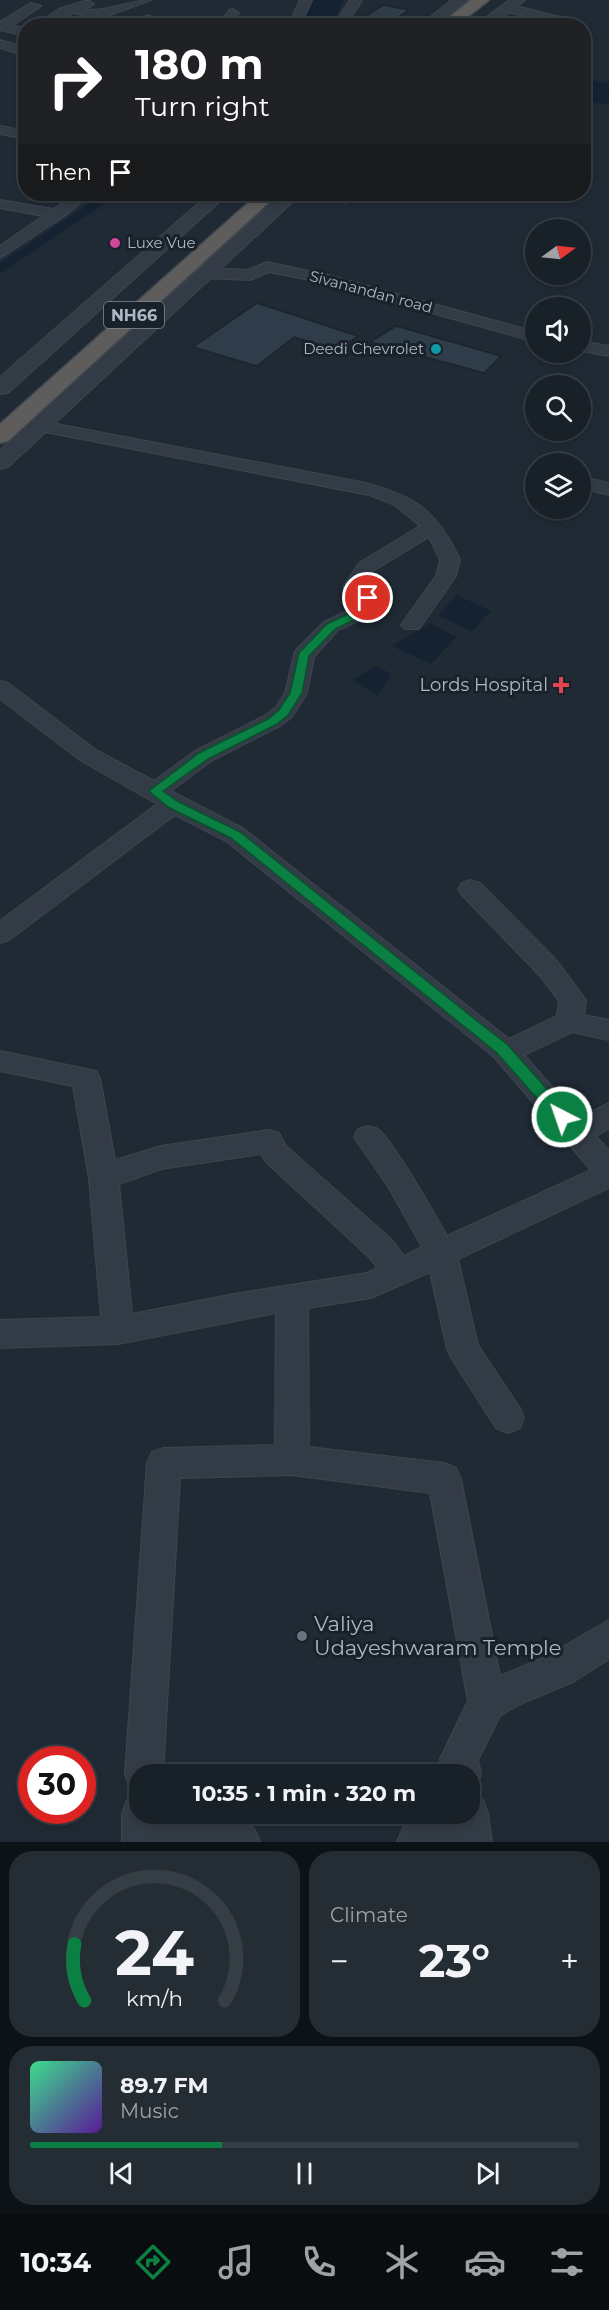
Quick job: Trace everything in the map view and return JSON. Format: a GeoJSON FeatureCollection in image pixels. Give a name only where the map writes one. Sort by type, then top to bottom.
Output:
{"type":"FeatureCollection","features":[{"type":"Feature","properties":{"kind":"highway"},"geometry":{"type":"LineString","coordinates":[[457,18],[482,0]]}},
{"type":"Feature","properties":{"kind":"highway"},"geometry":{"type":"LineString","coordinates":[[480,18],[508,3]]}},
{"type":"Feature","properties":{"kind":"highway","name":"NH66"},"geometry":{"type":"LineString","coordinates":[[0,406],[231,201]]}},
{"type":"Feature","properties":{"kind":"highway","name":"NH66"},"geometry":{"type":"LineString","coordinates":[[0,435],[261,201]]}},
{"type":"Feature","properties":{"kind":"street"},"geometry":{"type":"LineString","coordinates":[[54,18],[67,11],[103,0]]}},
{"type":"Feature","properties":{"kind":"street"},"geometry":{"type":"LineString","coordinates":[[13,2],[99,15],[145,0]]}},
{"type":"Feature","properties":{"kind":"street"},"geometry":{"type":"LineString","coordinates":[[298,18],[306,0]]}},
{"type":"Feature","properties":{"kind":"street"},"geometry":{"type":"LineString","coordinates":[[345,18],[356,0]]}},
{"type":"Feature","properties":{"kind":"street"},"geometry":{"type":"LineString","coordinates":[[437,18],[461,0]]}},
{"type":"Feature","properties":{"kind":"street"},"geometry":{"type":"LineString","coordinates":[[491,18],[508,3],[551,18]]}},
{"type":"Feature","properties":{"kind":"street"},"geometry":{"type":"LineString","coordinates":[[18,30],[1,27],[35,6]]}},
{"type":"Feature","properties":{"kind":"street"},"geometry":{"type":"LineString","coordinates":[[230,18],[233,13]]}},
{"type":"Feature","properties":{"kind":"street"},"geometry":{"type":"LineString","coordinates":[[0,44],[18,36]]}},
{"type":"Feature","properties":{"kind":"street"},"geometry":{"type":"LineString","coordinates":[[0,44],[18,50]]}},
{"type":"Feature","properties":{"kind":"street"},"geometry":{"type":"LineString","coordinates":[[0,130],[18,133]]}},
{"type":"Feature","properties":{"kind":"street"},"geometry":{"type":"LineString","coordinates":[[0,253],[76,201]]}},
{"type":"Feature","properties":{"kind":"street"},"geometry":{"type":"LineString","coordinates":[[0,388],[211,201]]}},
{"type":"Feature","properties":{"kind":"street"},"geometry":{"type":"LineString","coordinates":[[0,462],[284,201]]}},
{"type":"Feature","properties":{"kind":"street"},"geometry":{"type":"LineString","coordinates":[[0,204],[58,214]]}},
{"type":"Feature","properties":{"kind":"street","name":"Sivanandan road"},"geometry":{"type":"LineString","coordinates":[[206,273],[250,275],[267,267],[278,269],[333,280],[525,333]]}},
{"type":"Feature","properties":{"kind":"street"},"geometry":{"type":"LineString","coordinates":[[604,350],[609,333]]}},
{"type":"Feature","properties":{"kind":"street"},"geometry":{"type":"LineString","coordinates":[[41,426],[153,445],[383,495],[403,502],[422,515],[432,527],[450,560],[446,576],[412,625]]}},
{"type":"Feature","properties":{"kind":"street"},"geometry":{"type":"LineString","coordinates":[[591,485],[609,489]]}},
{"type":"Feature","properties":{"kind":"street"},"geometry":{"type":"LineString","coordinates":[[0,934],[164,797],[209,752],[272,721],[284,712],[296,693],[303,656],[331,627],[362,612],[368,598],[355,591],[354,587],[362,572],[432,527]]}},
{"type":"Feature","properties":{"kind":"street"},"geometry":{"type":"LineString","coordinates":[[0,688],[88,755],[235,835],[506,1052],[609,1173],[371,1285],[118,1330],[0,1334]]}},
{"type":"Feature","properties":{"kind":"street"},"geometry":{"type":"LineString","coordinates":[[471,889],[511,928],[573,1000],[570,1022]]}},
{"type":"Feature","properties":{"kind":"street"},"geometry":{"type":"LineString","coordinates":[[506,1052],[570,1022],[609,1030]]}},
{"type":"Feature","properties":{"kind":"street"},"geometry":{"type":"LineString","coordinates":[[0,1061],[86,1078],[104,1178],[118,1330]]}},
{"type":"Feature","properties":{"kind":"street"},"geometry":{"type":"LineString","coordinates":[[577,1133],[609,1114]]}},
{"type":"Feature","properties":{"kind":"street"},"geometry":{"type":"LineString","coordinates":[[368,1137],[399,1180],[441,1252],[463,1349],[508,1418]]}},
{"type":"Feature","properties":{"kind":"street"},"geometry":{"type":"LineString","coordinates":[[104,1178],[118,1169],[133,1165],[269,1141],[276,1154],[381,1249],[398,1272]]}},
{"type":"Feature","properties":{"kind":"street"},"geometry":{"type":"LineString","coordinates":[[292,1298],[292,1460]]}},
{"type":"Feature","properties":{"kind":"street"},"geometry":{"type":"LineString","coordinates":[[145,1764],[164,1463],[292,1460],[444,1479],[488,1703]]}},
{"type":"Feature","properties":{"kind":"street"},"geometry":{"type":"LineString","coordinates":[[460,1764],[459,1759],[488,1703],[505,1692],[560,1668],[609,1638]]}},
{"type":"Feature","properties":{"kind":"street"},"geometry":{"type":"LineString","coordinates":[[417,1842],[474,1839],[471,1824]]}},
{"type":"Feature","properties":{"kind":"street"},"geometry":{"type":"LineString","coordinates":[[135,1831],[240,1842]]}},
{"type":"Feature","properties":{"kind":"water"},"geometry":{"type":"Polygon","coordinates":[[[310,0],[344,0],[335,18],[304,18],[310,0]]]}},
{"type":"Feature","properties":{"kind":"water"},"geometry":{"type":"Polygon","coordinates":[[[591,80],[609,84],[609,100],[606,104],[591,103],[591,80]]]}},
{"type":"Feature","properties":{"kind":"water"},"geometry":{"type":"Polygon","coordinates":[[[457,595],[491,611],[472,631],[438,616],[457,595]]]}},
{"type":"Feature","properties":{"kind":"water"},"geometry":{"type":"Polygon","coordinates":[[[430,623],[456,637],[431,664],[392,646],[430,623]]]}},
{"type":"Feature","properties":{"kind":"water"},"geometry":{"type":"Polygon","coordinates":[[[377,666],[391,674],[378,696],[352,680],[377,666]]]}},
{"type":"Feature","properties":{"kind":"building"},"geometry":{"type":"Polygon","coordinates":[[[383,5],[409,10],[397,18],[363,18],[383,5]]]}},
{"type":"Feature","properties":{"kind":"building"},"geometry":{"type":"Polygon","coordinates":[[[257,303],[358,336],[338,350],[294,337],[257,366],[193,347],[257,303]]]}},
{"type":"Feature","properties":{"kind":"building","name":"Deedi Chevrolet"},"geometry":{"type":"Polygon","coordinates":[[[396,326],[501,356],[484,373],[370,342],[396,326]]]}},
{"type":"Feature","properties":{"kind":"waterway"},"geometry":{"type":"LineString","coordinates":[[0,270],[102,201]]}},
{"type":"Feature","properties":{"kind":"place","name":"Luxe Vue"},"geometry":{"type":"Point","coordinates":[115,243]}},
{"type":"Feature","properties":{"kind":"place","name":"Deedi Chevrolet"},"geometry":{"type":"Point","coordinates":[436,349]}},
{"type":"Feature","properties":{"kind":"place","name":"Lords Hospital"},"geometry":{"type":"Point","coordinates":[561,685]}},
{"type":"Feature","properties":{"kind":"place","name":"Valiya Udayeshwaram Temple"},"geometry":{"type":"Point","coordinates":[302,1636]}},
{"type":"Feature","properties":{"kind":"route"},"geometry":{"type":"LineString","coordinates":[[368,598],[362,612],[326,630],[303,656],[302,674],[296,693],[284,712],[272,721],[203,756],[155,791],[173,804],[235,835],[467,1020],[503,1049],[562,1117]]}}]}
